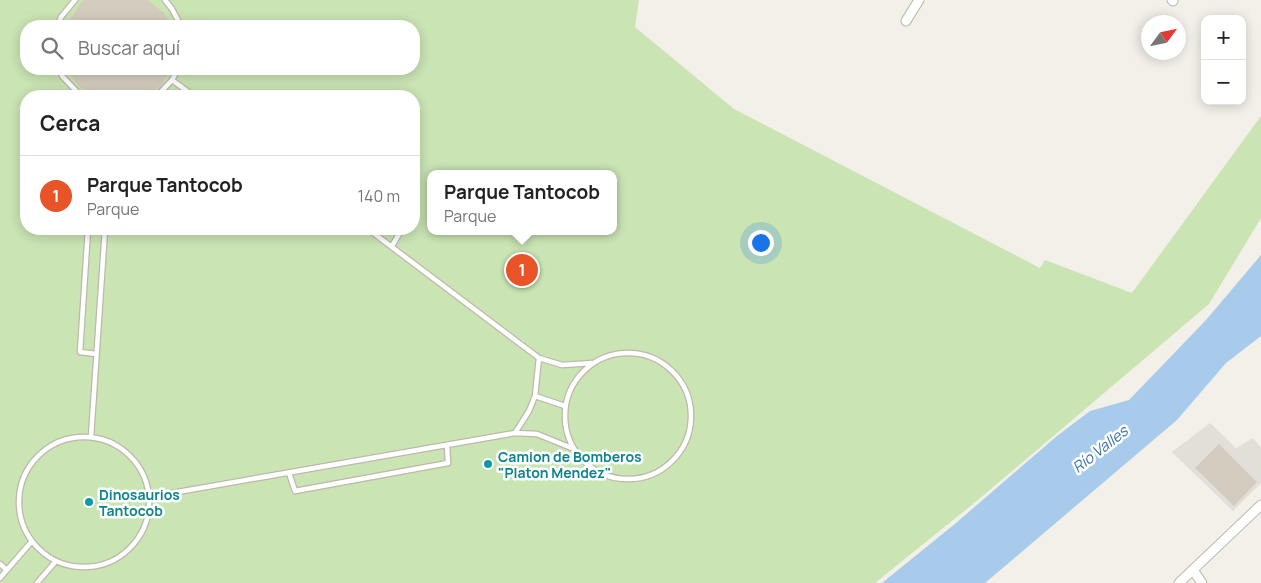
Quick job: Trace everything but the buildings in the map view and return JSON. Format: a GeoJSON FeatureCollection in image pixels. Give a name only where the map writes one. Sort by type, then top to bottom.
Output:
{"type":"FeatureCollection","features":[{"type":"Feature","properties":{"kind":"street"},"geometry":{"type":"LineString","coordinates":[[906,21],[919,0]]}},
{"type":"Feature","properties":{"kind":"street"},"geometry":{"type":"LineString","coordinates":[[1179,583],[1261,505]]}},
{"type":"Feature","properties":{"kind":"street"},"geometry":{"type":"LineString","coordinates":[[1193,570],[1202,583]]}},
{"type":"Feature","properties":{"kind":"lane"},"geometry":{"type":"LineString","coordinates":[[60,20],[75,0]]}},
{"type":"Feature","properties":{"kind":"lane"},"geometry":{"type":"LineString","coordinates":[[165,0],[178,20]]}},
{"type":"Feature","properties":{"kind":"lane"},"geometry":{"type":"LineString","coordinates":[[62,75],[75,90]]}},
{"type":"Feature","properties":{"kind":"lane"},"geometry":{"type":"LineString","coordinates":[[163,90],[175,75]]}},
{"type":"Feature","properties":{"kind":"lane"},"geometry":{"type":"LineString","coordinates":[[172,80],[186,90]]}},
{"type":"Feature","properties":{"kind":"lane"},"geometry":{"type":"LineString","coordinates":[[88,235],[80,352],[96,354]]}},
{"type":"Feature","properties":{"kind":"lane"},"geometry":{"type":"LineString","coordinates":[[91,437],[105,235]]}},
{"type":"Feature","properties":{"kind":"lane"},"geometry":{"type":"LineString","coordinates":[[376,235],[539,358],[562,365],[594,363]]}},
{"type":"Feature","properties":{"kind":"lane"},"geometry":{"type":"LineString","coordinates":[[392,246],[398,235]]}},
{"type":"Feature","properties":{"kind":"lane"},"geometry":{"type":"LineString","coordinates":[[626,352],[648,355],[667,366],[682,382],[690,400],[692,420],[687,440],[677,457],[662,470],[643,478],[623,479],[604,475],[587,464],[574,449],[566,428],[565,406],[572,385],[586,368],[594,363],[604,356],[626,352]]}},
{"type":"Feature","properties":{"kind":"lane"},"geometry":{"type":"LineString","coordinates":[[515,434],[529,411],[535,396],[539,358]]}},
{"type":"Feature","properties":{"kind":"lane"},"geometry":{"type":"LineString","coordinates":[[535,396],[565,406]]}},
{"type":"Feature","properties":{"kind":"lane"},"geometry":{"type":"LineString","coordinates":[[149,497],[515,434],[537,434],[574,449]]}},
{"type":"Feature","properties":{"kind":"lane"},"geometry":{"type":"LineString","coordinates":[[91,437],[113,443],[131,457],[144,475],[149,497],[147,520],[137,540],[121,556],[100,566],[78,567],[56,561],[32,541],[22,522],[19,501],[23,480],[30,467],[50,446],[70,438],[91,437]]}},
{"type":"Feature","properties":{"kind":"lane"},"geometry":{"type":"LineString","coordinates":[[289,473],[295,491],[448,464],[447,445]]}},
{"type":"Feature","properties":{"kind":"lane"},"geometry":{"type":"LineString","coordinates":[[0,578],[32,541]]}},
{"type":"Feature","properties":{"kind":"lane"},"geometry":{"type":"LineString","coordinates":[[38,583],[56,561]]}},
{"type":"Feature","properties":{"kind":"lane"},"geometry":{"type":"LineString","coordinates":[[0,564],[7,570]]}},
{"type":"Feature","properties":{"kind":"shaded area"},"geometry":{"type":"Polygon","coordinates":[[[1210,423],[1236,448],[1253,438],[1261,448],[1261,483],[1233,511],[1172,452],[1210,423]]]}},
{"type":"Feature","properties":{"kind":"green space"},"geometry":{"type":"Polygon","coordinates":[[[0,0],[639,0],[635,27],[734,109],[1040,268],[1045,260],[1132,293],[1261,116],[1261,218],[1209,304],[979,499],[875,583],[0,583],[0,0]]]}},
{"type":"Feature","properties":{"kind":"water","name":"Río Valles"},"geometry":{"type":"Polygon","coordinates":[[[1261,255],[1261,336],[1226,363],[1177,420],[985,583],[882,583],[956,523],[1057,436],[1090,411],[1129,400],[1206,320],[1261,255]]]}},
{"type":"Feature","properties":{"kind":"place","name":"Parque Tantocob"},"geometry":{"type":"Point","coordinates":[522,270]}},
{"type":"Feature","properties":{"kind":"place","name":"Camion de Bomberos \"Platon Mendez\""},"geometry":{"type":"Point","coordinates":[488,464]}},
{"type":"Feature","properties":{"kind":"place","name":"Dinosaurios Tantocob"},"geometry":{"type":"Point","coordinates":[89,502]}}]}
